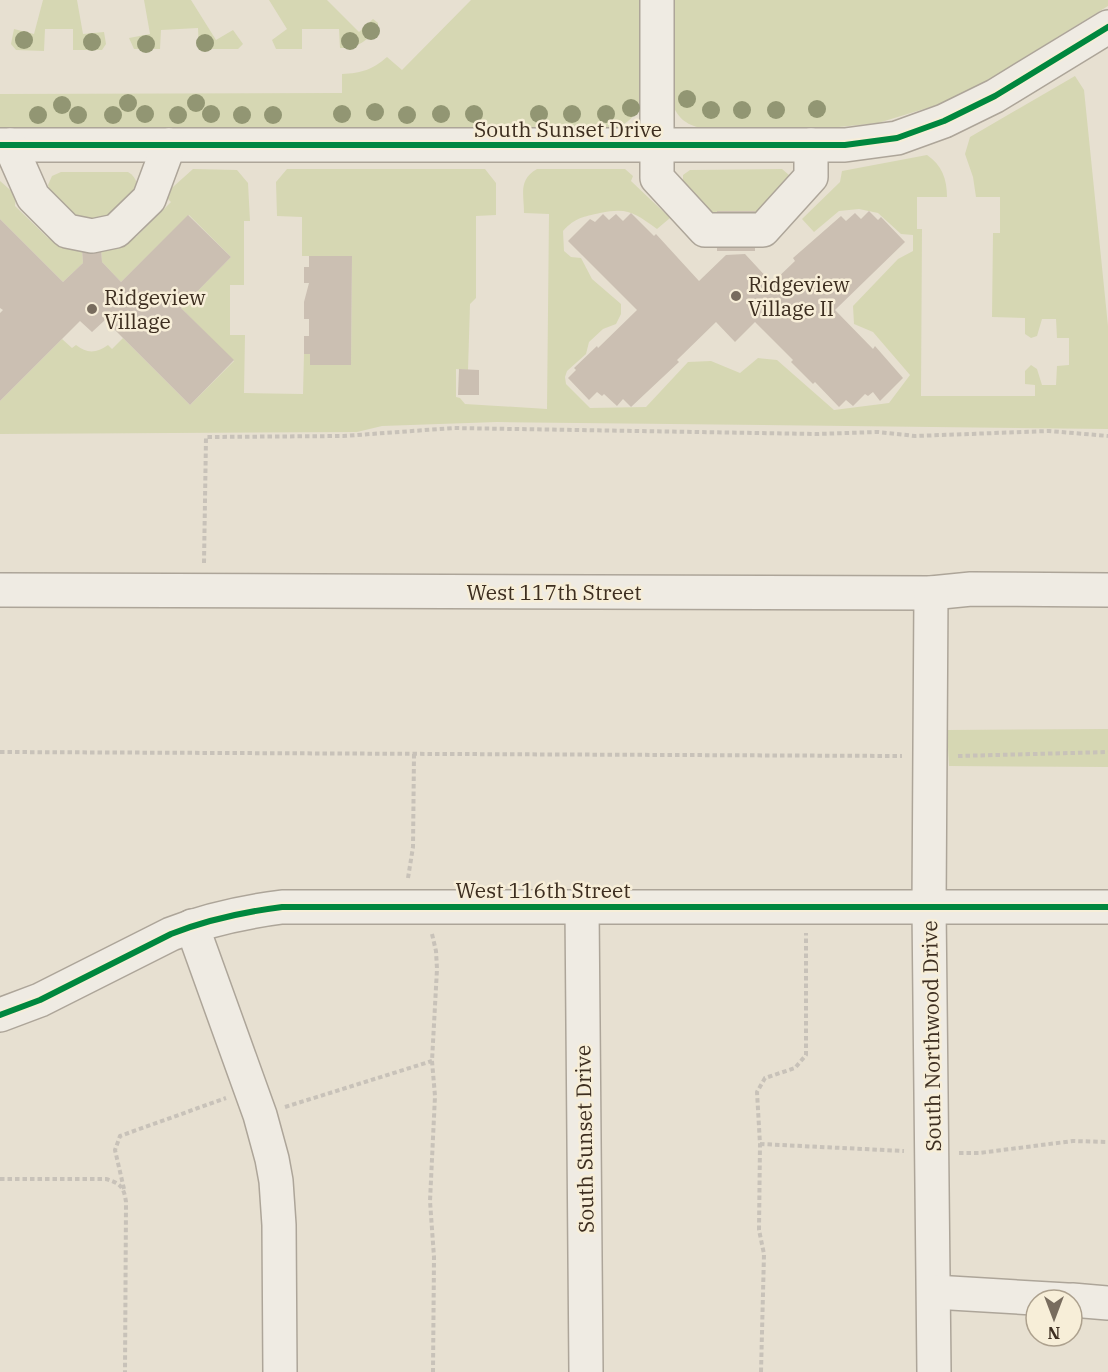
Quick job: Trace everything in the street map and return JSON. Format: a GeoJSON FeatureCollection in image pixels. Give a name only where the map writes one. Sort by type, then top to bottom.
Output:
{"type":"FeatureCollection","features":[{"type":"Feature","properties":{"kind":"street"},"geometry":{"type":"LineString","coordinates":[[657,0],[657,178],[705,230],[763,230],[811,177],[811,145]]}},
{"type":"Feature","properties":{"kind":"street","name":"South Sunset Drive"},"geometry":{"type":"LineString","coordinates":[[5,146],[845,145],[897,138],[936,124],[995,96],[1107,32]]}},
{"type":"Feature","properties":{"kind":"street"},"geometry":{"type":"LineString","coordinates":[[5,146],[33,197],[67,231],[92,236],[116,231],[149,199],[169,146]]}},
{"type":"Feature","properties":{"kind":"street","name":"West 117th Street"},"geometry":{"type":"LineString","coordinates":[[0,590],[931,593],[972,589],[1108,590]]}},
{"type":"Feature","properties":{"kind":"street","name":"South Northwood Drive"},"geometry":{"type":"LineString","coordinates":[[931,593],[929,907],[934,1372]]}},
{"type":"Feature","properties":{"kind":"street","name":"West 116th Street"},"geometry":{"type":"LineString","coordinates":[[0,1015],[40,1000],[171,934],[236,913],[282,907],[1108,907]]}},
{"type":"Feature","properties":{"kind":"street","name":"South Sunset Drive"},"geometry":{"type":"LineString","coordinates":[[582,907],[586,1372]]}},
{"type":"Feature","properties":{"kind":"street"},"geometry":{"type":"LineString","coordinates":[[192,926],[258,1108],[272,1159],[279,1225],[280,1372]]}},
{"type":"Feature","properties":{"kind":"street"},"geometry":{"type":"LineString","coordinates":[[934,1292],[1024,1297]]}},
{"type":"Feature","properties":{"kind":"street"},"geometry":{"type":"LineString","coordinates":[[1084,1301],[1108,1303]]}},
{"type":"Feature","properties":{"kind":"path"},"geometry":{"type":"LineString","coordinates":[[202,591],[206,546],[206,437],[344,436],[454,428],[818,434],[878,432],[915,436],[1049,431],[1108,436]]}},
{"type":"Feature","properties":{"kind":"path"},"geometry":{"type":"LineString","coordinates":[[0,752],[930,756],[1108,752]]}},
{"type":"Feature","properties":{"kind":"path"},"geometry":{"type":"LineString","coordinates":[[414,754],[413,847],[408,876],[411,892],[429,921],[436,951],[432,1061],[435,1096],[430,1201],[434,1257],[433,1372]]}},
{"type":"Feature","properties":{"kind":"path"},"geometry":{"type":"LineString","coordinates":[[761,1372],[764,1254],[759,1230],[760,1144],[757,1092],[765,1078],[795,1068],[806,1055],[806,907]]}},
{"type":"Feature","properties":{"kind":"path"},"geometry":{"type":"LineString","coordinates":[[0,1179],[106,1179],[118,1182],[124,1190],[126,1202],[125,1372]]}},
{"type":"Feature","properties":{"kind":"green space"},"geometry":{"type":"Polygon","coordinates":[[[43,0],[77,0],[83,34],[104,32],[106,44],[102,50],[73,50],[73,29],[45,29],[44,51],[16,50],[11,44],[14,29],[34,34],[43,0]]]}},
{"type":"Feature","properties":{"kind":"green space"},"geometry":{"type":"Polygon","coordinates":[[[144,0],[191,0],[216,40],[233,30],[243,44],[238,49],[199,49],[198,28],[161,30],[160,49],[134,49],[129,38],[150,34],[144,0]]]}},
{"type":"Feature","properties":{"kind":"green space"},"geometry":{"type":"Polygon","coordinates":[[[269,0],[327,0],[359,32],[373,19],[378,23],[378,30],[357,45],[340,48],[339,29],[302,29],[302,49],[276,49],[272,40],[287,29],[269,0]]]}},
{"type":"Feature","properties":{"kind":"green space"},"geometry":{"type":"Polygon","coordinates":[[[471,0],[642,0],[642,100],[635,114],[615,129],[0,129],[0,94],[342,93],[342,74],[366,70],[387,57],[402,70],[471,0]]]}},
{"type":"Feature","properties":{"kind":"green space"},"geometry":{"type":"Polygon","coordinates":[[[670,0],[1108,0],[1108,6],[973,89],[937,105],[878,123],[829,128],[702,128],[682,119],[671,101],[670,0]]]}},
{"type":"Feature","properties":{"kind":"green space"},"geometry":{"type":"Polygon","coordinates":[[[1075,76],[1084,90],[1108,326],[1108,429],[497,422],[382,426],[357,432],[0,434],[0,401],[62,339],[72,348],[76,345],[84,350],[92,351],[100,350],[108,345],[112,349],[123,338],[190,405],[234,361],[181,308],[231,257],[189,215],[121,282],[102,262],[101,249],[136,237],[171,202],[164,195],[193,169],[237,170],[248,183],[250,221],[244,221],[244,285],[230,285],[230,335],[245,335],[244,393],[303,394],[304,354],[310,354],[310,365],[351,365],[352,256],[302,256],[302,217],[277,216],[276,182],[287,169],[485,169],[496,183],[496,215],[476,216],[476,298],[470,304],[468,370],[456,369],[456,397],[465,404],[547,409],[549,214],[524,213],[523,188],[527,178],[537,169],[625,169],[633,176],[631,181],[670,218],[657,229],[631,213],[610,211],[580,218],[563,231],[564,251],[571,257],[581,258],[592,279],[621,304],[621,314],[616,324],[603,329],[589,342],[586,354],[567,371],[566,384],[590,408],[646,407],[688,362],[711,361],[740,373],[758,358],[777,360],[834,410],[889,403],[910,375],[873,332],[854,324],[853,306],[898,259],[913,251],[913,235],[901,234],[878,213],[859,209],[839,211],[814,232],[802,219],[840,182],[842,171],[927,155],[943,173],[947,197],[917,197],[917,229],[922,229],[921,396],[1035,396],[1035,385],[1025,384],[1025,371],[1031,365],[1037,369],[1042,385],[1056,385],[1057,366],[1069,365],[1069,338],[1057,338],[1056,319],[1042,319],[1037,336],[1031,338],[1025,334],[1025,318],[992,317],[993,233],[1000,233],[1000,197],[976,197],[973,177],[965,154],[970,137],[1075,76]]]}},
{"type":"Feature","properties":{"kind":"green space"},"geometry":{"type":"Polygon","coordinates":[[[782,169],[789,175],[790,182],[755,221],[755,211],[717,211],[717,220],[683,182],[683,175],[690,170],[782,169]]]}},
{"type":"Feature","properties":{"kind":"green space"},"geometry":{"type":"Polygon","coordinates":[[[61,172],[128,172],[137,183],[137,197],[108,225],[76,223],[52,199],[48,185],[52,176],[61,172]]]}},
{"type":"Feature","properties":{"kind":"green space"},"geometry":{"type":"Polygon","coordinates":[[[0,181],[16,195],[15,206],[48,238],[82,249],[83,263],[63,282],[0,219],[0,181]]]}},
{"type":"Feature","properties":{"kind":"green space"},"geometry":{"type":"Polygon","coordinates":[[[1108,729],[1108,767],[949,766],[947,730],[1108,729]]]}},
{"type":"Feature","properties":{"kind":"building"},"geometry":{"type":"Polygon","coordinates":[[[717,211],[755,211],[755,251],[717,251],[717,211]]]}},
{"type":"Feature","properties":{"kind":"building","name":"Ridgeview Village II"},"geometry":{"type":"Polygon","coordinates":[[[869,211],[878,220],[881,217],[905,242],[835,310],[873,349],[875,346],[903,378],[880,401],[873,392],[868,396],[865,394],[853,406],[846,400],[839,407],[815,382],[813,384],[791,362],[793,360],[755,322],[735,342],[716,322],[677,360],[679,362],[631,407],[623,399],[617,406],[604,394],[602,396],[597,392],[589,400],[568,378],[576,370],[574,368],[637,310],[568,241],[590,219],[595,222],[603,214],[609,220],[616,214],[623,221],[631,213],[654,236],[656,234],[699,281],[726,255],[745,254],[772,283],[795,261],[793,258],[841,216],[846,221],[855,213],[861,219],[869,211]]]}},
{"type":"Feature","properties":{"kind":"building","name":"Ridgeview Village"},"geometry":{"type":"Polygon","coordinates":[[[188,215],[231,257],[181,308],[234,360],[190,405],[105,320],[92,332],[80,321],[0,401],[0,313],[3,310],[0,308],[0,219],[63,282],[83,263],[82,249],[101,249],[102,262],[121,282],[188,215]]]}},
{"type":"Feature","properties":{"kind":"building"},"geometry":{"type":"Polygon","coordinates":[[[309,256],[352,256],[351,365],[310,365],[310,354],[304,354],[304,336],[309,336],[309,319],[304,319],[304,302],[309,283],[304,283],[304,267],[309,267],[309,256]]]}},
{"type":"Feature","properties":{"kind":"building"},"geometry":{"type":"Polygon","coordinates":[[[459,369],[479,370],[479,395],[458,395],[459,369]]]}},
{"type":"Feature","properties":{"kind":"cycle path"},"geometry":{"type":"LineString","coordinates":[[0,145],[845,145],[897,138],[944,121],[995,96],[1108,27]]}},
{"type":"Feature","properties":{"kind":"cycle path"},"geometry":{"type":"LineString","coordinates":[[0,1015],[40,1000],[171,934],[226,917],[282,907],[1108,907]]}},
{"type":"Feature","properties":{"kind":"place","name":"Ridgeview Village II"},"geometry":{"type":"Point","coordinates":[736,296]}},
{"type":"Feature","properties":{"kind":"place","name":"Ridgeview Village"},"geometry":{"type":"Point","coordinates":[92,309]}}]}
